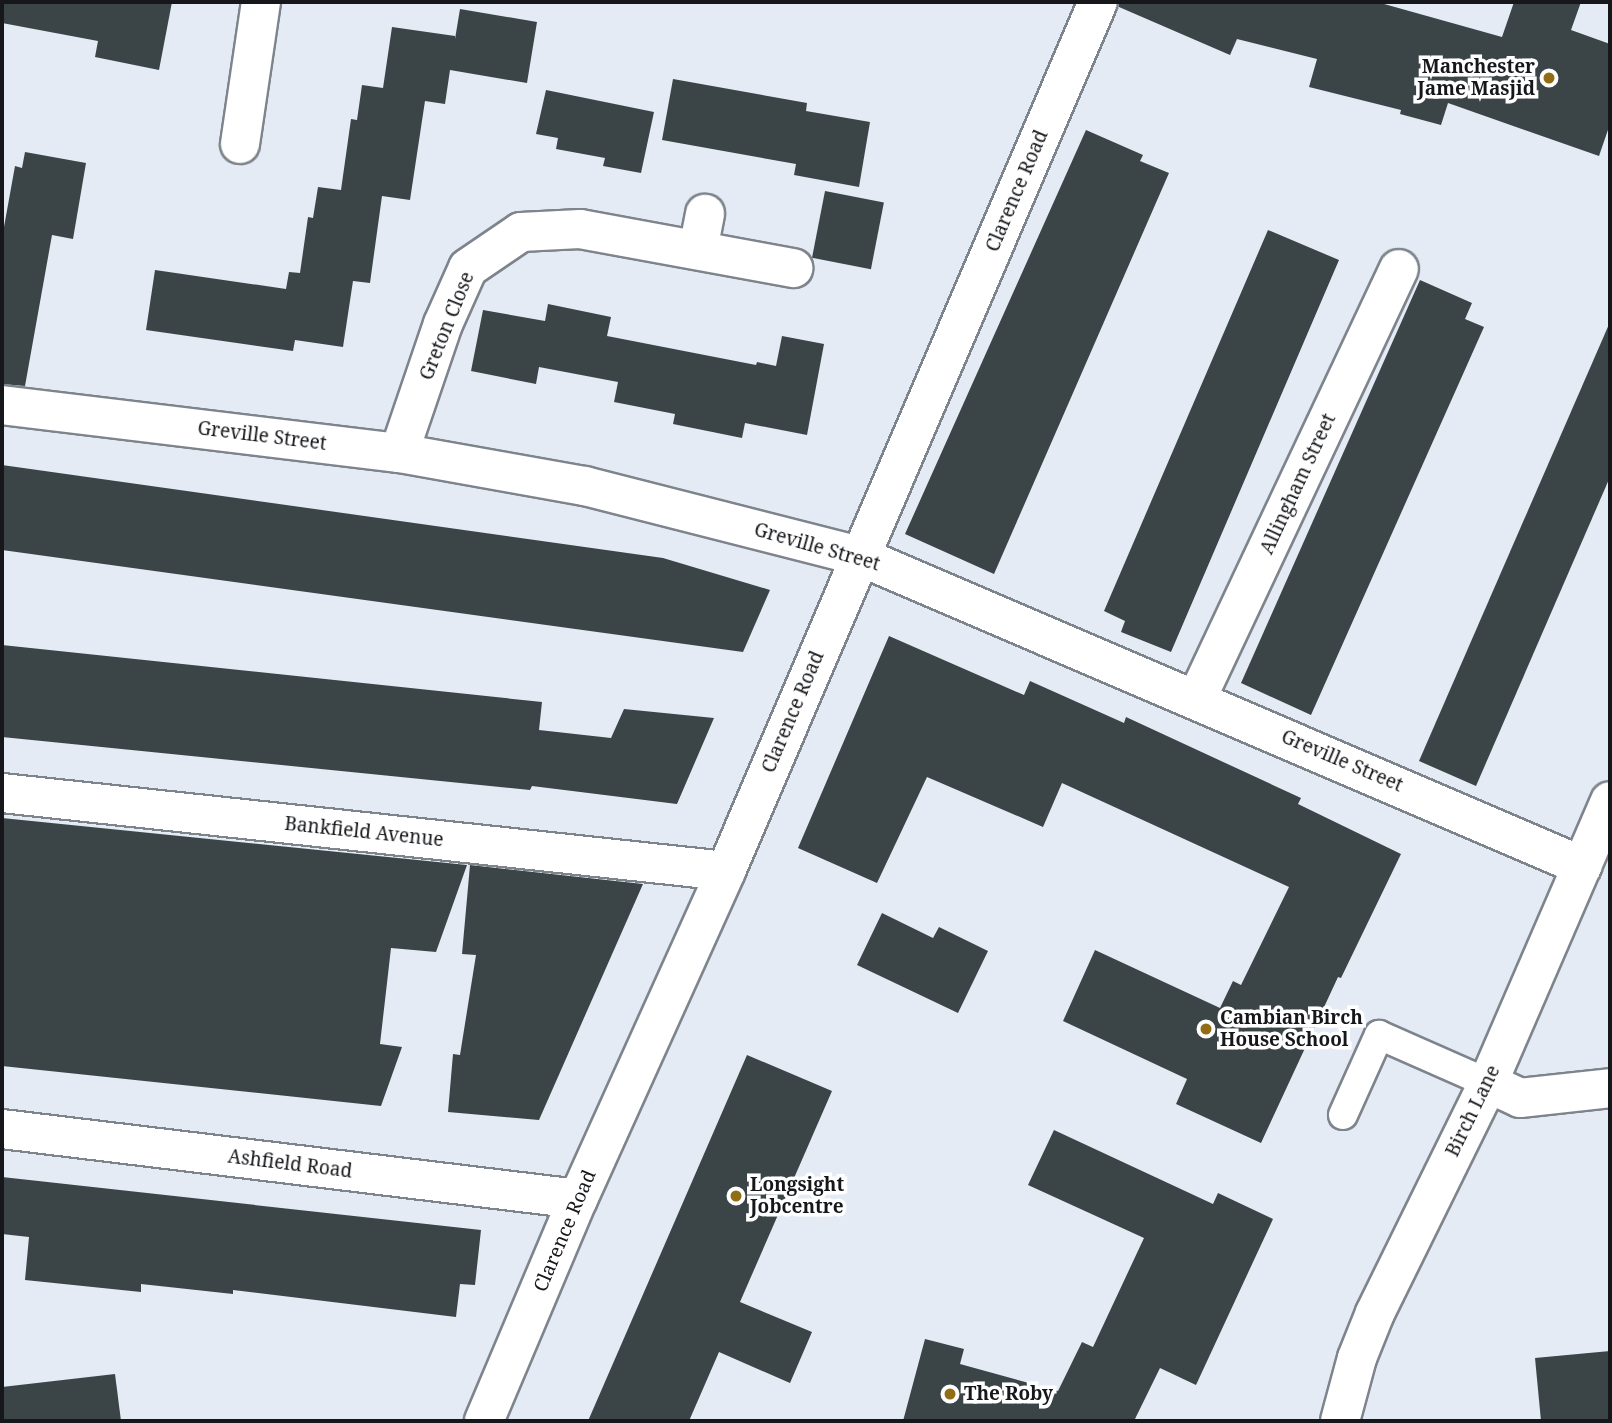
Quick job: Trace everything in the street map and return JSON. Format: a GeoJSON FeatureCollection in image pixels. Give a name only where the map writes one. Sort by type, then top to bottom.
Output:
{"type":"FeatureCollection","features":[{"type":"Feature","properties":{"kind":"street"},"geometry":{"type":"LineString","coordinates":[[240,144],[261,2]]}},
{"type":"Feature","properties":{"kind":"street","name":"Clarence Road"},"geometry":{"type":"LineString","coordinates":[[484,1421],[578,1199],[726,871],[1098,2]]}},
{"type":"Feature","properties":{"kind":"street"},"geometry":{"type":"LineString","coordinates":[[698,250],[705,214]]}},
{"type":"Feature","properties":{"kind":"street","name":"Greton Close"},"geometry":{"type":"LineString","coordinates":[[400,453],[443,324],[468,268],[522,232],[580,229],[793,268]]}},
{"type":"Feature","properties":{"kind":"street","name":"Allingham Street"},"geometry":{"type":"LineString","coordinates":[[1197,698],[1399,269]]}},
{"type":"Feature","properties":{"kind":"street","name":"Greville Street"},"geometry":{"type":"LineString","coordinates":[[2,405],[400,453],[585,486],[859,556],[1197,698],[1582,866]]}},
{"type":"Feature","properties":{"kind":"street","name":"Bankfield Avenue"},"geometry":{"type":"LineString","coordinates":[[2,793],[726,871]]}},
{"type":"Feature","properties":{"kind":"street","name":"Birch Lane"},"geometry":{"type":"LineString","coordinates":[[1340,1421],[1357,1358],[1375,1312],[1488,1083],[1610,801]]}},
{"type":"Feature","properties":{"kind":"street"},"geometry":{"type":"LineString","coordinates":[[1488,1083],[1520,1098],[1610,1088]]}},
{"type":"Feature","properties":{"kind":"street","name":"Ashfield Road"},"geometry":{"type":"LineString","coordinates":[[2,1129],[578,1199]]}},
{"type":"Feature","properties":{"kind":"lane"},"geometry":{"type":"LineString","coordinates":[[1343,1115],[1379,1035],[1488,1083]]}},
{"type":"Feature","properties":{"kind":"building"},"geometry":{"type":"Polygon","coordinates":[[[2,2],[172,2],[159,70],[95,57],[98,41],[2,23],[2,2]]]}},
{"type":"Feature","properties":{"kind":"building"},"geometry":{"type":"Polygon","coordinates":[[[1119,2],[1377,2],[1502,37],[1514,2],[1581,2],[1571,30],[1610,44],[1610,124],[1599,156],[1448,103],[1441,125],[1400,114],[1401,110],[1309,87],[1317,59],[1237,39],[1230,55],[1119,7],[1119,2]]]}},
{"type":"Feature","properties":{"kind":"building"},"geometry":{"type":"Polygon","coordinates":[[[460,9],[537,22],[527,83],[450,70],[445,104],[425,101],[410,200],[382,196],[370,283],[353,281],[343,347],[295,340],[293,351],[146,330],[155,270],[286,289],[289,272],[300,273],[308,217],[313,218],[318,187],[341,190],[351,119],[357,120],[362,85],[383,88],[392,27],[455,36],[455,39],[460,9]]]}},
{"type":"Feature","properties":{"kind":"building"},"geometry":{"type":"Polygon","coordinates":[[[673,79],[807,103],[806,111],[870,122],[859,187],[794,175],[796,164],[662,140],[673,79]]]}},
{"type":"Feature","properties":{"kind":"building"},"geometry":{"type":"Polygon","coordinates":[[[546,90],[654,112],[641,173],[603,166],[605,158],[556,149],[558,138],[536,134],[546,90]]]}},
{"type":"Feature","properties":{"kind":"building"},"geometry":{"type":"Polygon","coordinates":[[[1086,130],[1143,155],[1140,161],[1169,173],[994,574],[905,534],[1086,130]]]}},
{"type":"Feature","properties":{"kind":"building"},"geometry":{"type":"Polygon","coordinates":[[[25,152],[86,163],[73,239],[52,235],[25,386],[2,384],[2,238],[15,166],[22,168],[25,152]]]}},
{"type":"Feature","properties":{"kind":"building"},"geometry":{"type":"Polygon","coordinates":[[[825,191],[884,202],[871,269],[812,258],[825,191]]]}},
{"type":"Feature","properties":{"kind":"building"},"geometry":{"type":"Polygon","coordinates":[[[1268,230],[1339,260],[1171,652],[1121,632],[1125,621],[1104,611],[1268,230]]]}},
{"type":"Feature","properties":{"kind":"building"},"geometry":{"type":"Polygon","coordinates":[[[1420,280],[1472,303],[1465,319],[1484,327],[1311,715],[1241,683],[1420,280]]]}},
{"type":"Feature","properties":{"kind":"building"},"geometry":{"type":"Polygon","coordinates":[[[548,304],[611,317],[607,336],[756,365],[757,362],[776,366],[782,336],[824,344],[807,435],[745,423],[742,438],[673,424],[675,414],[614,402],[618,382],[539,367],[536,384],[471,371],[483,310],[545,321],[548,304]]]}},
{"type":"Feature","properties":{"kind":"building"},"geometry":{"type":"Polygon","coordinates":[[[1610,322],[1610,477],[1476,786],[1419,761],[1610,322]]]}},
{"type":"Feature","properties":{"kind":"building"},"geometry":{"type":"Polygon","coordinates":[[[2,465],[663,558],[770,590],[743,652],[2,550],[2,465]]]}},
{"type":"Feature","properties":{"kind":"building"},"geometry":{"type":"Polygon","coordinates":[[[889,636],[1024,695],[1030,681],[1124,723],[1126,717],[1301,798],[1298,804],[1401,854],[1341,978],[1338,977],[1261,1143],[1176,1104],[1187,1079],[1063,1021],[1095,950],[1220,1008],[1233,981],[1241,985],[1289,887],[1062,783],[1043,827],[927,777],[877,883],[798,848],[889,636]]]}},
{"type":"Feature","properties":{"kind":"building"},"geometry":{"type":"Polygon","coordinates":[[[2,645],[542,702],[539,730],[611,738],[624,709],[714,718],[677,804],[532,786],[530,790],[2,737],[2,645]]]}},
{"type":"Feature","properties":{"kind":"building"},"geometry":{"type":"Polygon","coordinates":[[[2,818],[467,865],[436,952],[391,948],[380,1044],[402,1047],[381,1106],[2,1066],[2,818]]]}},
{"type":"Feature","properties":{"kind":"building"},"geometry":{"type":"Polygon","coordinates":[[[470,865],[643,884],[539,1120],[448,1112],[453,1054],[460,1055],[476,955],[462,954],[470,865]]]}},
{"type":"Feature","properties":{"kind":"building"},"geometry":{"type":"Polygon","coordinates":[[[882,913],[933,938],[939,927],[988,951],[958,1013],[857,965],[882,913]]]}},
{"type":"Feature","properties":{"kind":"building","name":"Longsight Jobcentre"},"geometry":{"type":"Polygon","coordinates":[[[747,1055],[832,1091],[740,1302],[812,1332],[790,1383],[719,1352],[689,1421],[588,1421],[747,1055]]]}},
{"type":"Feature","properties":{"kind":"building"},"geometry":{"type":"Polygon","coordinates":[[[1054,1130],[1213,1204],[1218,1193],[1273,1219],[1196,1385],[1160,1368],[1134,1421],[903,1421],[925,1339],[964,1349],[960,1364],[1058,1391],[1082,1342],[1093,1347],[1144,1238],[1028,1185],[1054,1130]]]}},
{"type":"Feature","properties":{"kind":"building"},"geometry":{"type":"Polygon","coordinates":[[[2,1177],[481,1230],[475,1285],[460,1284],[456,1317],[233,1290],[233,1294],[141,1284],[141,1292],[25,1280],[29,1237],[2,1234],[2,1177]]]}},
{"type":"Feature","properties":{"kind":"building"},"geometry":{"type":"Polygon","coordinates":[[[1610,1351],[1610,1421],[1541,1421],[1535,1358],[1610,1351]]]}},
{"type":"Feature","properties":{"kind":"building"},"geometry":{"type":"Polygon","coordinates":[[[115,1374],[121,1421],[2,1421],[2,1387],[115,1374]]]}},
{"type":"Feature","properties":{"kind":"place","name":"Manchester Jame Masjid"},"geometry":{"type":"Point","coordinates":[1549,78]}},
{"type":"Feature","properties":{"kind":"place","name":"Cambian Birch House School"},"geometry":{"type":"Point","coordinates":[1206,1029]}},
{"type":"Feature","properties":{"kind":"place","name":"Longsight Jobcentre"},"geometry":{"type":"Point","coordinates":[736,1196]}},
{"type":"Feature","properties":{"kind":"place","name":"The Roby"},"geometry":{"type":"Point","coordinates":[950,1394]}}]}
